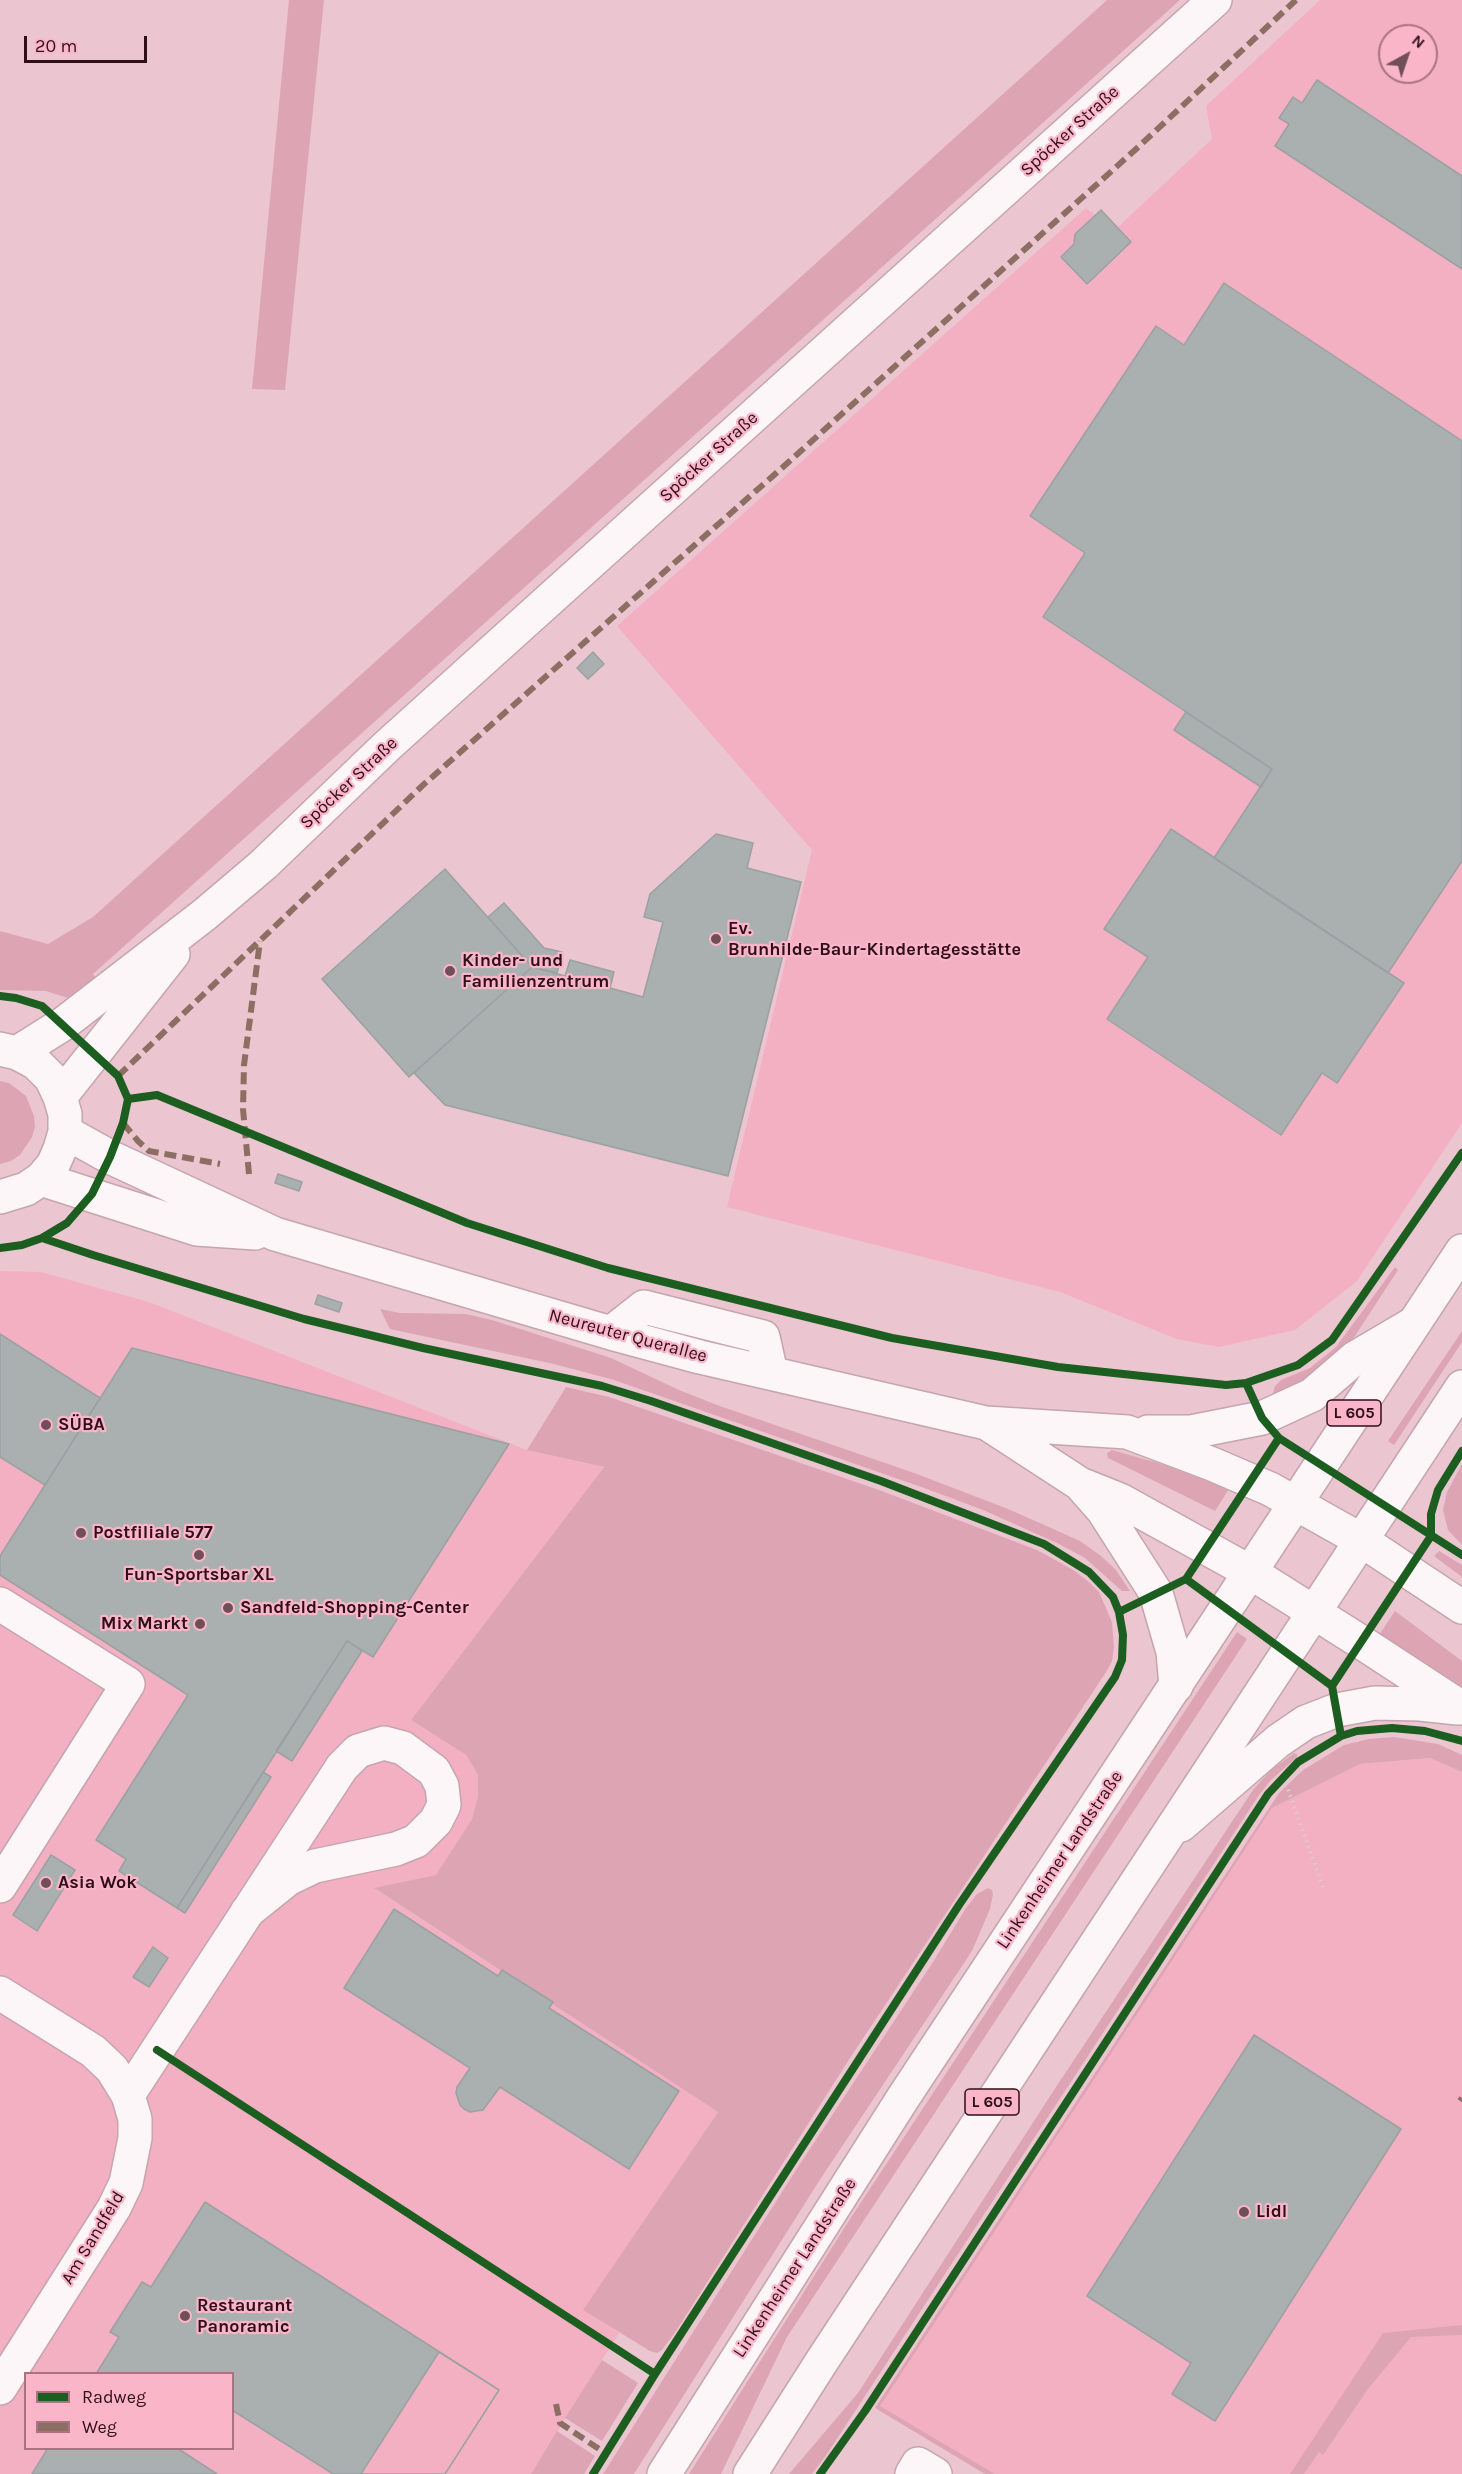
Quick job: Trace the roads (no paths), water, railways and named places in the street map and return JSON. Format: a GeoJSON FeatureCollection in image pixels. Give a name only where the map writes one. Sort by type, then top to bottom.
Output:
{"type":"FeatureCollection","features":[{"type":"Feature","properties":{"kind":"street","name":"Spöcker Straße"},"geometry":{"type":"LineString","coordinates":[[9,1051],[63,1024],[204,915],[263,865],[387,746],[1215,0]]}},
{"type":"Feature","properties":{"kind":"street","name":"Spöcker Straße"},"geometry":{"type":"LineString","coordinates":[[60,1097],[204,915]]}},
{"type":"Feature","properties":{"kind":"street"},"geometry":{"type":"LineString","coordinates":[[0,1197],[26,1189],[41,1179],[57,1157],[65,1132],[60,1097],[51,1078],[36,1063],[9,1051]]}},
{"type":"Feature","properties":{"kind":"street","name":"Neureuter Querallee"},"geometry":{"type":"LineString","coordinates":[[65,1132],[110,1157],[275,1234],[612,1333],[700,1357],[986,1423],[1126,1432],[1212,1464],[1296,1503],[1360,1540],[1462,1607]]}},
{"type":"Feature","properties":{"kind":"street","name":"Neureuter Querallee"},"geometry":{"type":"LineString","coordinates":[[41,1179],[197,1229],[275,1234]]}},
{"type":"Feature","properties":{"kind":"street","name":"Linkenheimer Landstraße"},"geometry":{"type":"LineString","coordinates":[[664,2474],[903,2098],[1462,1251]]}},
{"type":"Feature","properties":{"kind":"street"},"geometry":{"type":"LineString","coordinates":[[1126,1432],[1191,1432],[1262,1418],[1312,1395],[1355,1358],[1413,1324]]}},
{"type":"Feature","properties":{"kind":"street","name":"L 605"},"geometry":{"type":"LineString","coordinates":[[750,2474],[1462,1387]]}},
{"type":"Feature","properties":{"kind":"street","name":"Neureuter Querallee"},"geometry":{"type":"LineString","coordinates":[[986,1423],[1080,1484],[1120,1500],[1250,1572],[1462,1709]]}},
{"type":"Feature","properties":{"kind":"street"},"geometry":{"type":"LineString","coordinates":[[1080,1484],[1102,1510],[1156,1593],[1173,1652],[1176,1686]]}},
{"type":"Feature","properties":{"kind":"street"},"geometry":{"type":"LineString","coordinates":[[0,1604],[128,1684],[0,1886]]}},
{"type":"Feature","properties":{"kind":"street"},"geometry":{"type":"LineString","coordinates":[[1162,1843],[1270,1747],[1306,1722],[1337,1710],[1375,1703],[1420,1704],[1462,1709]]}},
{"type":"Feature","properties":{"kind":"street"},"geometry":{"type":"LineString","coordinates":[[128,2095],[247,1912],[342,1767],[358,1751],[384,1743],[403,1748],[434,1771],[442,1786],[444,1806],[436,1821],[416,1841],[396,1849],[315,1866],[288,1879],[247,1912]]}},
{"type":"Feature","properties":{"kind":"street","name":"Am Sandfeld"},"geometry":{"type":"LineString","coordinates":[[0,1993],[93,2051],[112,2069],[128,2095],[135,2119],[135,2138],[126,2183],[114,2208],[0,2388]]}},
{"type":"Feature","properties":{"kind":"street"},"geometry":{"type":"LineString","coordinates":[[912,2474],[918,2464],[935,2474]]}},
{"type":"Feature","properties":{"kind":"place","name":"Ev. Brunhilde-Baur-Kindertagesstätte"},"geometry":{"type":"Point","coordinates":[716,939]}},
{"type":"Feature","properties":{"kind":"place","name":"Kinder- und Familienzentrum"},"geometry":{"type":"Point","coordinates":[450,971]}},
{"type":"Feature","properties":{"kind":"place","name":"SÜBA"},"geometry":{"type":"Point","coordinates":[46,1425]}},
{"type":"Feature","properties":{"kind":"place","name":"Postfiliale 577"},"geometry":{"type":"Point","coordinates":[81,1533]}},
{"type":"Feature","properties":{"kind":"place","name":"Fun-Sportsbar XL"},"geometry":{"type":"Point","coordinates":[199,1555]}},
{"type":"Feature","properties":{"kind":"place","name":"Sandfeld-Shopping-Center"},"geometry":{"type":"Point","coordinates":[228,1608]}},
{"type":"Feature","properties":{"kind":"place","name":"Mix Markt"},"geometry":{"type":"Point","coordinates":[200,1624]}},
{"type":"Feature","properties":{"kind":"place","name":"Asia Wok"},"geometry":{"type":"Point","coordinates":[46,1883]}},
{"type":"Feature","properties":{"kind":"place","name":"Lidl"},"geometry":{"type":"Point","coordinates":[1244,2212]}},
{"type":"Feature","properties":{"kind":"place","name":"Restaurant Panoramic"},"geometry":{"type":"Point","coordinates":[185,2316]}}]}
